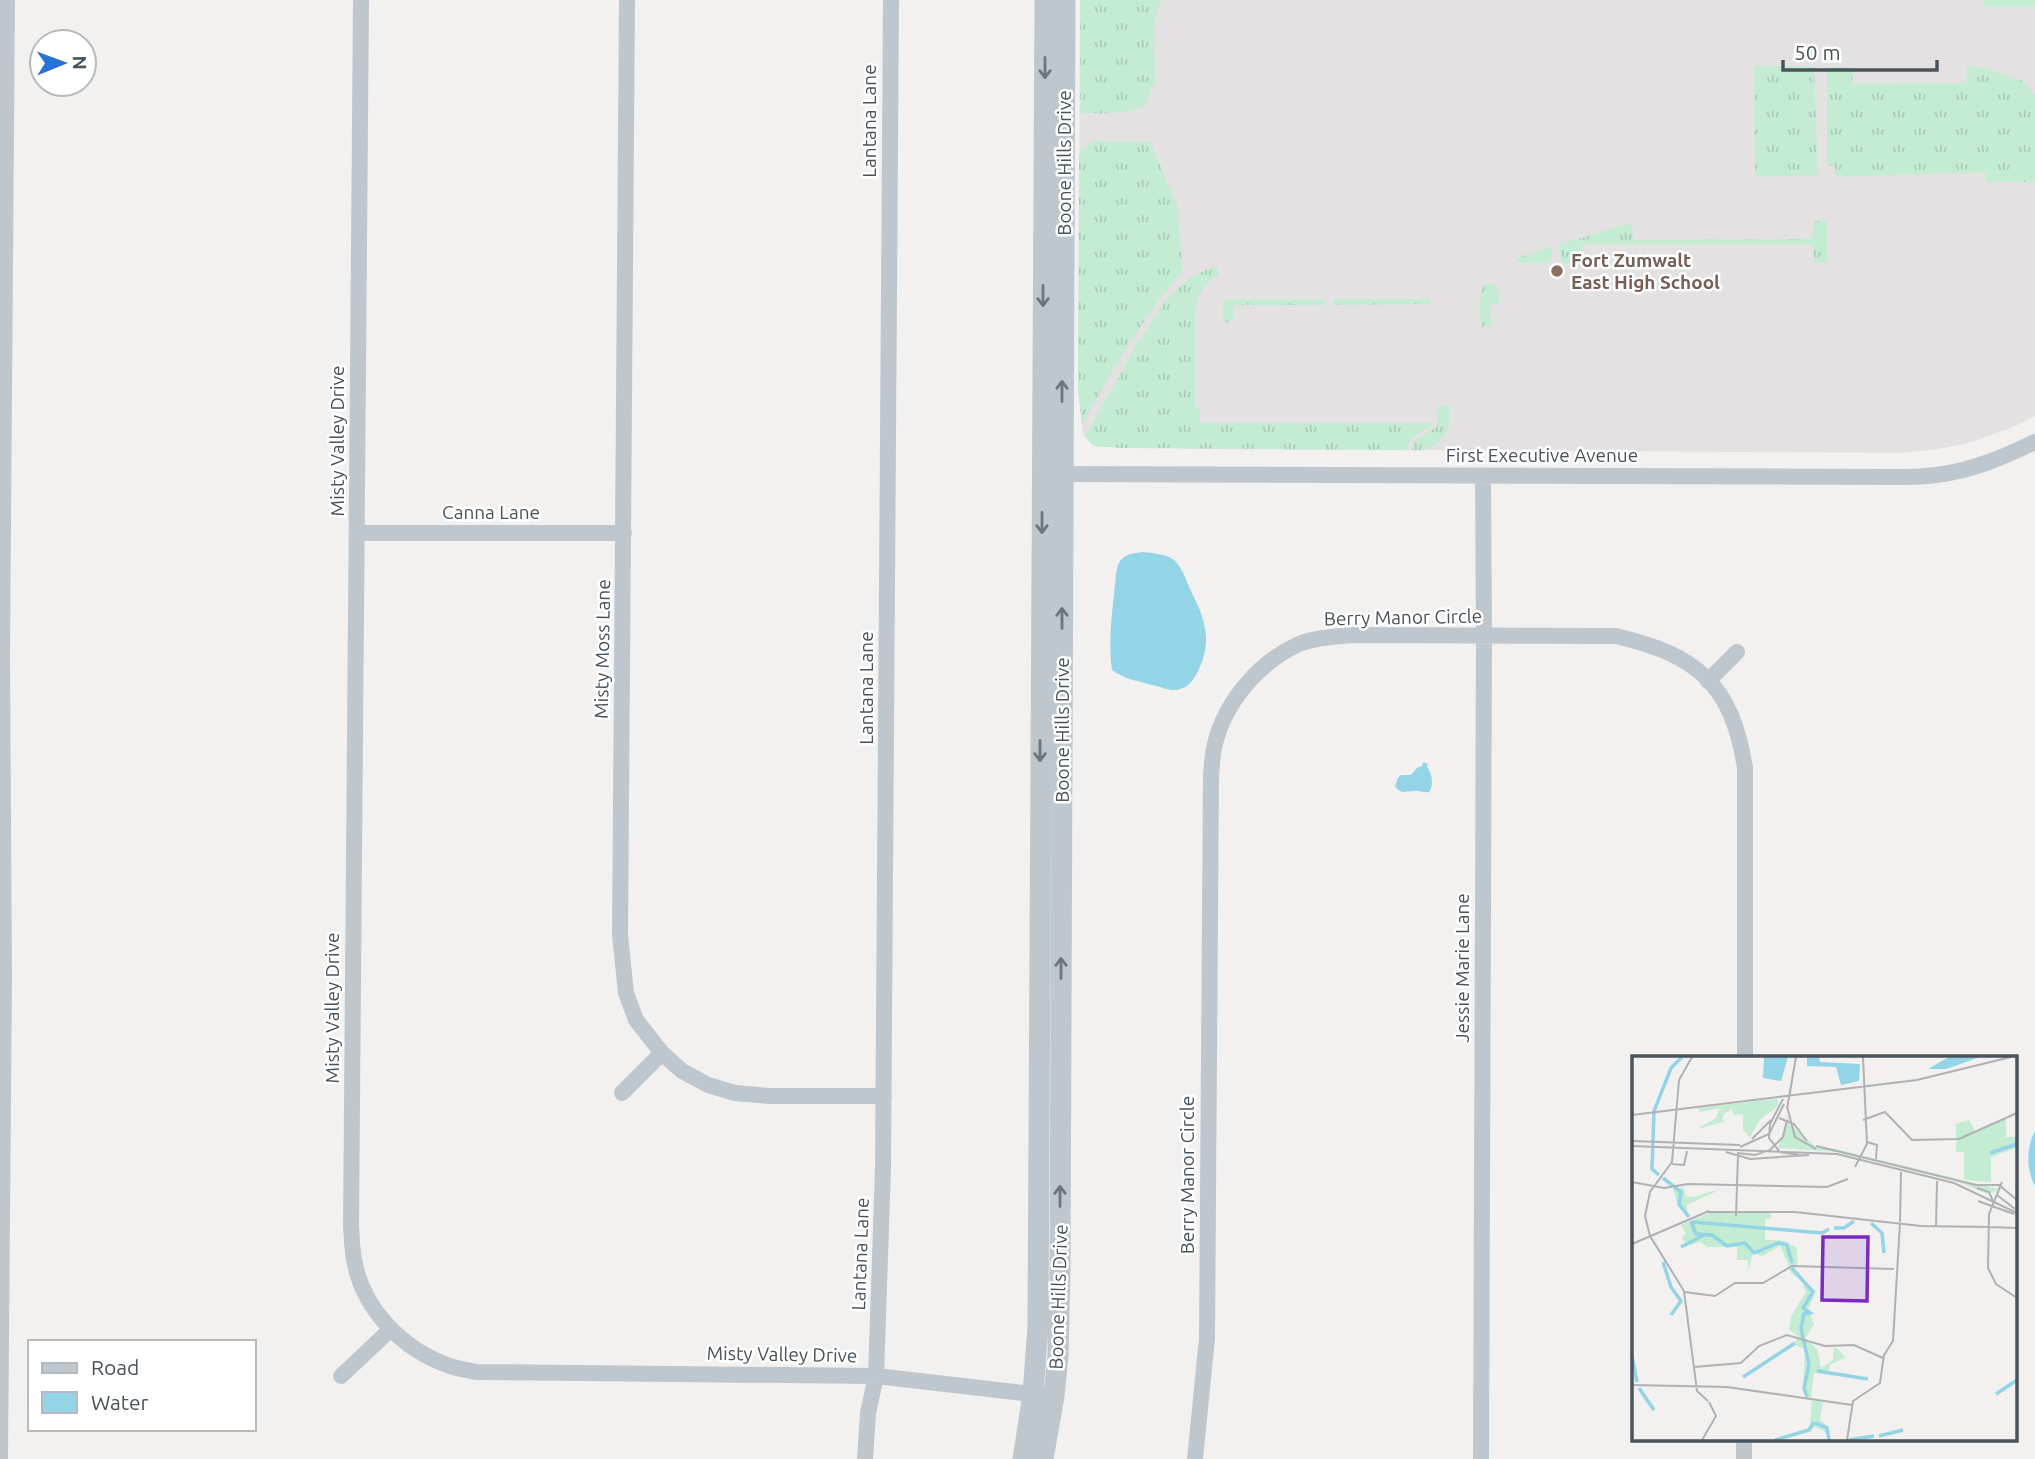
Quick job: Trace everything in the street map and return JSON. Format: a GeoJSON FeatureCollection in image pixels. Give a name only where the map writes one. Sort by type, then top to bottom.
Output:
{"type":"FeatureCollection","features":[{"type":"Feature","properties":{"kind":"street"},"geometry":{"type":"LineString","coordinates":[[0,1459],[1,573],[7,0]]}},
{"type":"Feature","properties":{"kind":"street","name":"Misty Valley Drive"},"geometry":{"type":"LineString","coordinates":[[361,0],[351,1227],[354,1261],[362,1287],[390,1330],[428,1357],[452,1367],[476,1372],[876,1376],[1044,1395]]}},
{"type":"Feature","properties":{"kind":"street","name":"Misty Moss Lane"},"geometry":{"type":"LineString","coordinates":[[627,0],[620,935],[626,993],[636,1020],[662,1053],[682,1071],[708,1085],[735,1093],[769,1096],[884,1096]]}},
{"type":"Feature","properties":{"kind":"street","name":"Lantana Lane"},"geometry":{"type":"LineString","coordinates":[[865,1459],[868,1413],[876,1376],[882,1238],[891,0]]}},
{"type":"Feature","properties":{"kind":"street","name":"Boone Hills Drive"},"geometry":{"type":"LineString","coordinates":[[1045,0],[1052,474]]}},
{"type":"Feature","properties":{"kind":"street","name":"Boone Hills Drive"},"geometry":{"type":"LineString","coordinates":[[1043,1459],[1044,1395],[1038,1326],[1052,474],[1065,0]]}},
{"type":"Feature","properties":{"kind":"street","name":"First Executive Avenue"},"geometry":{"type":"LineString","coordinates":[[1052,474],[1892,477],[1937,475],[1977,466],[2035,442]]}},
{"type":"Feature","properties":{"kind":"street","name":"Jessie Marie Lane"},"geometry":{"type":"LineString","coordinates":[[1481,1459],[1483,476]]}},
{"type":"Feature","properties":{"kind":"street","name":"Canna Lane"},"geometry":{"type":"LineString","coordinates":[[357,533],[624,533]]}},
{"type":"Feature","properties":{"kind":"street","name":"Berry Manor Circle"},"geometry":{"type":"LineString","coordinates":[[1195,1459],[1207,1338],[1211,776],[1214,745],[1224,717],[1240,692],[1257,673],[1277,657],[1300,644],[1325,637],[1352,635],[1616,636],[1648,644],[1695,667],[1709,681],[1731,714],[1742,747],[1745,768],[1745,1056]]}},
{"type":"Feature","properties":{"kind":"street"},"geometry":{"type":"LineString","coordinates":[[1709,681],[1737,652]]}},
{"type":"Feature","properties":{"kind":"street"},"geometry":{"type":"LineString","coordinates":[[622,1093],[662,1053]]}},
{"type":"Feature","properties":{"kind":"street"},"geometry":{"type":"LineString","coordinates":[[341,1377],[390,1330]]}},
{"type":"Feature","properties":{"kind":"street","name":"Boone Hills Drive"},"geometry":{"type":"LineString","coordinates":[[1023,1459],[1044,1395]]}},
{"type":"Feature","properties":{"kind":"shaded area","name":"Fort Zumwalt East High School"},"geometry":{"type":"Polygon","coordinates":[[[1080,0],[2035,0],[2035,416],[2011,428],[1965,444],[1903,453],[1198,449],[1094,446],[1083,435],[1078,389],[1080,0]]]}},
{"type":"Feature","properties":{"kind":"green space"},"geometry":{"type":"Polygon","coordinates":[[[1080,0],[1161,0],[1154,23],[1155,82],[1145,106],[1121,112],[1080,113],[1080,0]]]}},
{"type":"Feature","properties":{"kind":"green space"},"geometry":{"type":"Polygon","coordinates":[[[1984,0],[2035,0],[2035,7],[1984,7],[1984,0]]]}},
{"type":"Feature","properties":{"kind":"green space"},"geometry":{"type":"Polygon","coordinates":[[[1967,65],[2023,81],[2035,95],[2035,182],[1985,182],[1986,172],[1836,177],[1835,166],[1827,165],[1827,67],[1853,67],[1852,84],[1966,83],[1967,65]]]}},
{"type":"Feature","properties":{"kind":"green space"},"geometry":{"type":"Polygon","coordinates":[[[1754,66],[1814,66],[1818,175],[1755,177],[1754,66]]]}},
{"type":"Feature","properties":{"kind":"green space"},"geometry":{"type":"Polygon","coordinates":[[[1093,141],[1150,142],[1177,204],[1183,272],[1141,326],[1082,424],[1078,389],[1079,154],[1093,141]]]}},
{"type":"Feature","properties":{"kind":"green space"},"geometry":{"type":"Polygon","coordinates":[[[1815,221],[1827,223],[1827,262],[1815,263],[1813,244],[1582,244],[1583,258],[1580,263],[1566,264],[1560,259],[1560,244],[1628,224],[1632,226],[1633,240],[1811,239],[1815,221]]]}},
{"type":"Feature","properties":{"kind":"green space"},"geometry":{"type":"Polygon","coordinates":[[[1551,247],[1552,258],[1549,263],[1521,263],[1516,260],[1518,258],[1551,247]]]}},
{"type":"Feature","properties":{"kind":"green space"},"geometry":{"type":"Polygon","coordinates":[[[1218,267],[1218,275],[1203,288],[1195,308],[1195,407],[1199,408],[1200,423],[1432,425],[1410,439],[1407,450],[1094,446],[1085,437],[1136,346],[1167,299],[1189,278],[1218,267]]]}},
{"type":"Feature","properties":{"kind":"green space"},"geometry":{"type":"Polygon","coordinates":[[[1485,284],[1493,284],[1498,288],[1499,304],[1490,304],[1491,326],[1482,327],[1480,300],[1485,284]]]}},
{"type":"Feature","properties":{"kind":"green space"},"geometry":{"type":"Polygon","coordinates":[[[1334,299],[1431,299],[1430,304],[1333,305],[1334,299]]]}},
{"type":"Feature","properties":{"kind":"green space"},"geometry":{"type":"Polygon","coordinates":[[[1226,300],[1324,300],[1325,305],[1233,305],[1233,319],[1229,323],[1223,321],[1223,303],[1226,300]]]}},
{"type":"Feature","properties":{"kind":"green space"},"geometry":{"type":"Polygon","coordinates":[[[1442,405],[1448,407],[1450,419],[1442,439],[1431,448],[1412,450],[1414,441],[1437,427],[1438,409],[1442,405]]]}},
{"type":"Feature","properties":{"kind":"water"},"geometry":{"type":"Polygon","coordinates":[[[1143,552],[1163,555],[1177,563],[1203,620],[1206,640],[1203,660],[1194,679],[1182,689],[1166,689],[1126,678],[1112,670],[1111,628],[1117,568],[1126,556],[1143,552]]]}},
{"type":"Feature","properties":{"kind":"water"},"geometry":{"type":"Polygon","coordinates":[[[1423,762],[1428,764],[1431,776],[1432,786],[1429,792],[1399,791],[1395,786],[1398,778],[1401,775],[1411,775],[1423,762]]]}},
{"type":"Feature","properties":{"kind":"water"},"geometry":{"type":"Polygon","coordinates":[[[2035,1131],[2035,1186],[2028,1159],[2035,1131]]]}},
{"type":"Feature","properties":{"kind":"place","name":"Fort Zumwalt East High School"},"geometry":{"type":"Point","coordinates":[1557,271]}}]}
